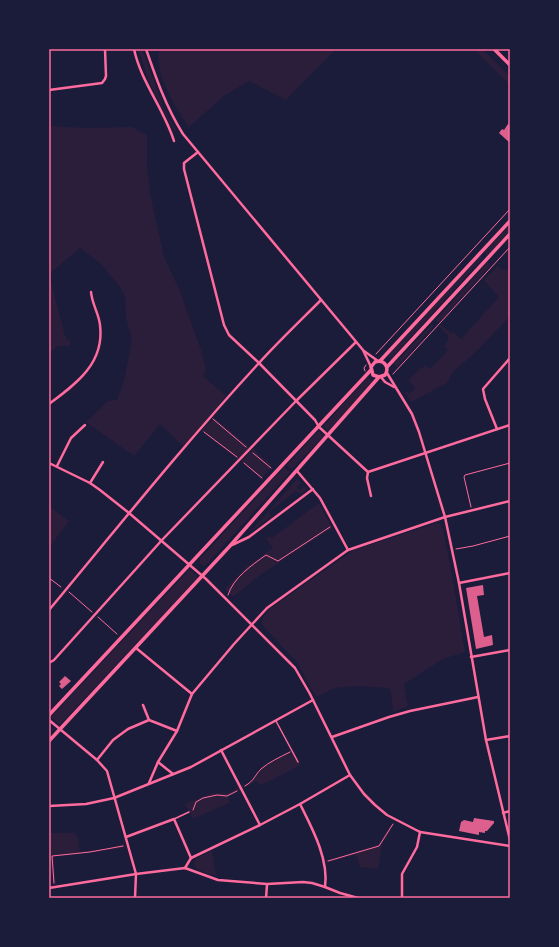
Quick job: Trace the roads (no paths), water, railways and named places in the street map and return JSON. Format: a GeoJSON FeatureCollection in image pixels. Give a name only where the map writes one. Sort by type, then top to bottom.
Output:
{"type":"FeatureCollection","features":[{"type":"Feature","properties":{"kind":"street"},"geometry":{"type":"LineString","coordinates":[[49,90],[102,83],[106,76],[105,49]]}},
{"type":"Feature","properties":{"kind":"street"},"geometry":{"type":"LineString","coordinates":[[134,49],[144,77],[171,131],[174,141]]}},
{"type":"Feature","properties":{"kind":"street"},"geometry":{"type":"LineString","coordinates":[[146,49],[173,118],[183,134],[363,350],[379,361],[385,363],[387,373],[394,387],[412,414],[425,452],[452,549],[486,740],[510,840]]}},
{"type":"Feature","properties":{"kind":"street"},"geometry":{"type":"LineString","coordinates":[[494,49],[510,65]]}},
{"type":"Feature","properties":{"kind":"street"},"geometry":{"type":"LineString","coordinates":[[198,152],[184,163],[184,169],[224,325],[229,335],[315,420],[328,437],[368,472]]}},
{"type":"Feature","properties":{"kind":"street"},"geometry":{"type":"LineString","coordinates":[[49,715],[319,427],[367,374],[375,362],[379,361],[510,221]]}},
{"type":"Feature","properties":{"kind":"street"},"geometry":{"type":"LineString","coordinates":[[387,367],[510,234]]}},
{"type":"Feature","properties":{"kind":"street"},"geometry":{"type":"LineString","coordinates":[[49,404],[69,390],[91,366],[97,356],[100,348],[101,328],[91,292]]}},
{"type":"Feature","properties":{"kind":"street"},"geometry":{"type":"LineString","coordinates":[[49,610],[211,417],[259,363],[321,300]]}},
{"type":"Feature","properties":{"kind":"street"},"geometry":{"type":"LineString","coordinates":[[49,663],[54,660],[162,540],[296,401],[356,342]]}},
{"type":"Feature","properties":{"kind":"street"},"geometry":{"type":"LineString","coordinates":[[363,350],[375,376],[380,377],[394,387]]}},
{"type":"Feature","properties":{"kind":"street"},"geometry":{"type":"LineString","coordinates":[[497,429],[485,399],[483,388],[510,358]]}},
{"type":"Feature","properties":{"kind":"street"},"geometry":{"type":"LineString","coordinates":[[49,741],[229,547],[380,377],[387,373]]}},
{"type":"Feature","properties":{"kind":"street"},"geometry":{"type":"LineString","coordinates":[[57,466],[71,438],[85,425]]}},
{"type":"Feature","properties":{"kind":"street"},"geometry":{"type":"LineString","coordinates":[[368,472],[510,425]]}},
{"type":"Feature","properties":{"kind":"street"},"geometry":{"type":"LineString","coordinates":[[90,483],[103,462]]}},
{"type":"Feature","properties":{"kind":"street"},"geometry":{"type":"LineString","coordinates":[[49,463],[90,483],[162,540],[202,576],[295,668],[313,700],[350,775],[374,805],[395,820],[420,832],[510,846]]}},
{"type":"Feature","properties":{"kind":"street"},"geometry":{"type":"LineString","coordinates":[[298,471],[320,498],[348,550]]}},
{"type":"Feature","properties":{"kind":"street"},"geometry":{"type":"LineString","coordinates":[[368,472],[367,478],[371,496]]}},
{"type":"Feature","properties":{"kind":"street"},"geometry":{"type":"LineString","coordinates":[[229,547],[249,537],[313,489]]}},
{"type":"Feature","properties":{"kind":"street"},"geometry":{"type":"LineString","coordinates":[[149,783],[158,762],[177,731],[192,694],[267,608],[348,550],[444,517],[510,501]]}},
{"type":"Feature","properties":{"kind":"street"},"geometry":{"type":"LineString","coordinates":[[459,583],[510,573]]}},
{"type":"Feature","properties":{"kind":"street"},"geometry":{"type":"LineString","coordinates":[[136,648],[192,694]]}},
{"type":"Feature","properties":{"kind":"street"},"geometry":{"type":"LineString","coordinates":[[471,656],[510,650]]}},
{"type":"Feature","properties":{"kind":"street"},"geometry":{"type":"LineString","coordinates":[[332,737],[410,711],[478,697]]}},
{"type":"Feature","properties":{"kind":"street"},"geometry":{"type":"LineString","coordinates":[[49,806],[86,804],[114,798],[191,767],[313,700]]}},
{"type":"Feature","properties":{"kind":"street"},"geometry":{"type":"LineString","coordinates":[[142,705],[149,720],[177,731]]}},
{"type":"Feature","properties":{"kind":"street"},"geometry":{"type":"LineString","coordinates":[[49,720],[97,760],[107,771],[136,874],[135,898]]}},
{"type":"Feature","properties":{"kind":"street"},"geometry":{"type":"LineString","coordinates":[[97,760],[113,740],[128,729],[149,720]]}},
{"type":"Feature","properties":{"kind":"street"},"geometry":{"type":"LineString","coordinates":[[486,740],[510,736]]}},
{"type":"Feature","properties":{"kind":"street"},"geometry":{"type":"LineString","coordinates":[[221,750],[260,825]]}},
{"type":"Feature","properties":{"kind":"street"},"geometry":{"type":"LineString","coordinates":[[158,762],[173,774]]}},
{"type":"Feature","properties":{"kind":"street"},"geometry":{"type":"LineString","coordinates":[[184,868],[191,858],[260,825],[350,775]]}},
{"type":"Feature","properties":{"kind":"street"},"geometry":{"type":"LineString","coordinates":[[300,804],[315,833],[327,876],[325,887]]}},
{"type":"Feature","properties":{"kind":"street"},"geometry":{"type":"LineString","coordinates":[[503,813],[510,811]]}},
{"type":"Feature","properties":{"kind":"street"},"geometry":{"type":"LineString","coordinates":[[126,837],[174,819],[191,858]]}},
{"type":"Feature","properties":{"kind":"street"},"geometry":{"type":"LineString","coordinates":[[402,898],[402,874],[417,847],[420,832]]}},
{"type":"Feature","properties":{"kind":"street"},"geometry":{"type":"LineString","coordinates":[[49,888],[184,868],[218,880],[267,884],[303,882],[325,887],[358,898]]}},
{"type":"Feature","properties":{"kind":"street"},"geometry":{"type":"LineString","coordinates":[[266,898],[267,884]]}},
{"type":"Feature","properties":{"kind":"lane"},"geometry":{"type":"LineString","coordinates":[[276,720],[298,762]]}},
{"type":"Feature","properties":{"kind":"lane"},"geometry":{"type":"LineString","coordinates":[[174,819],[189,812]]}}]}
